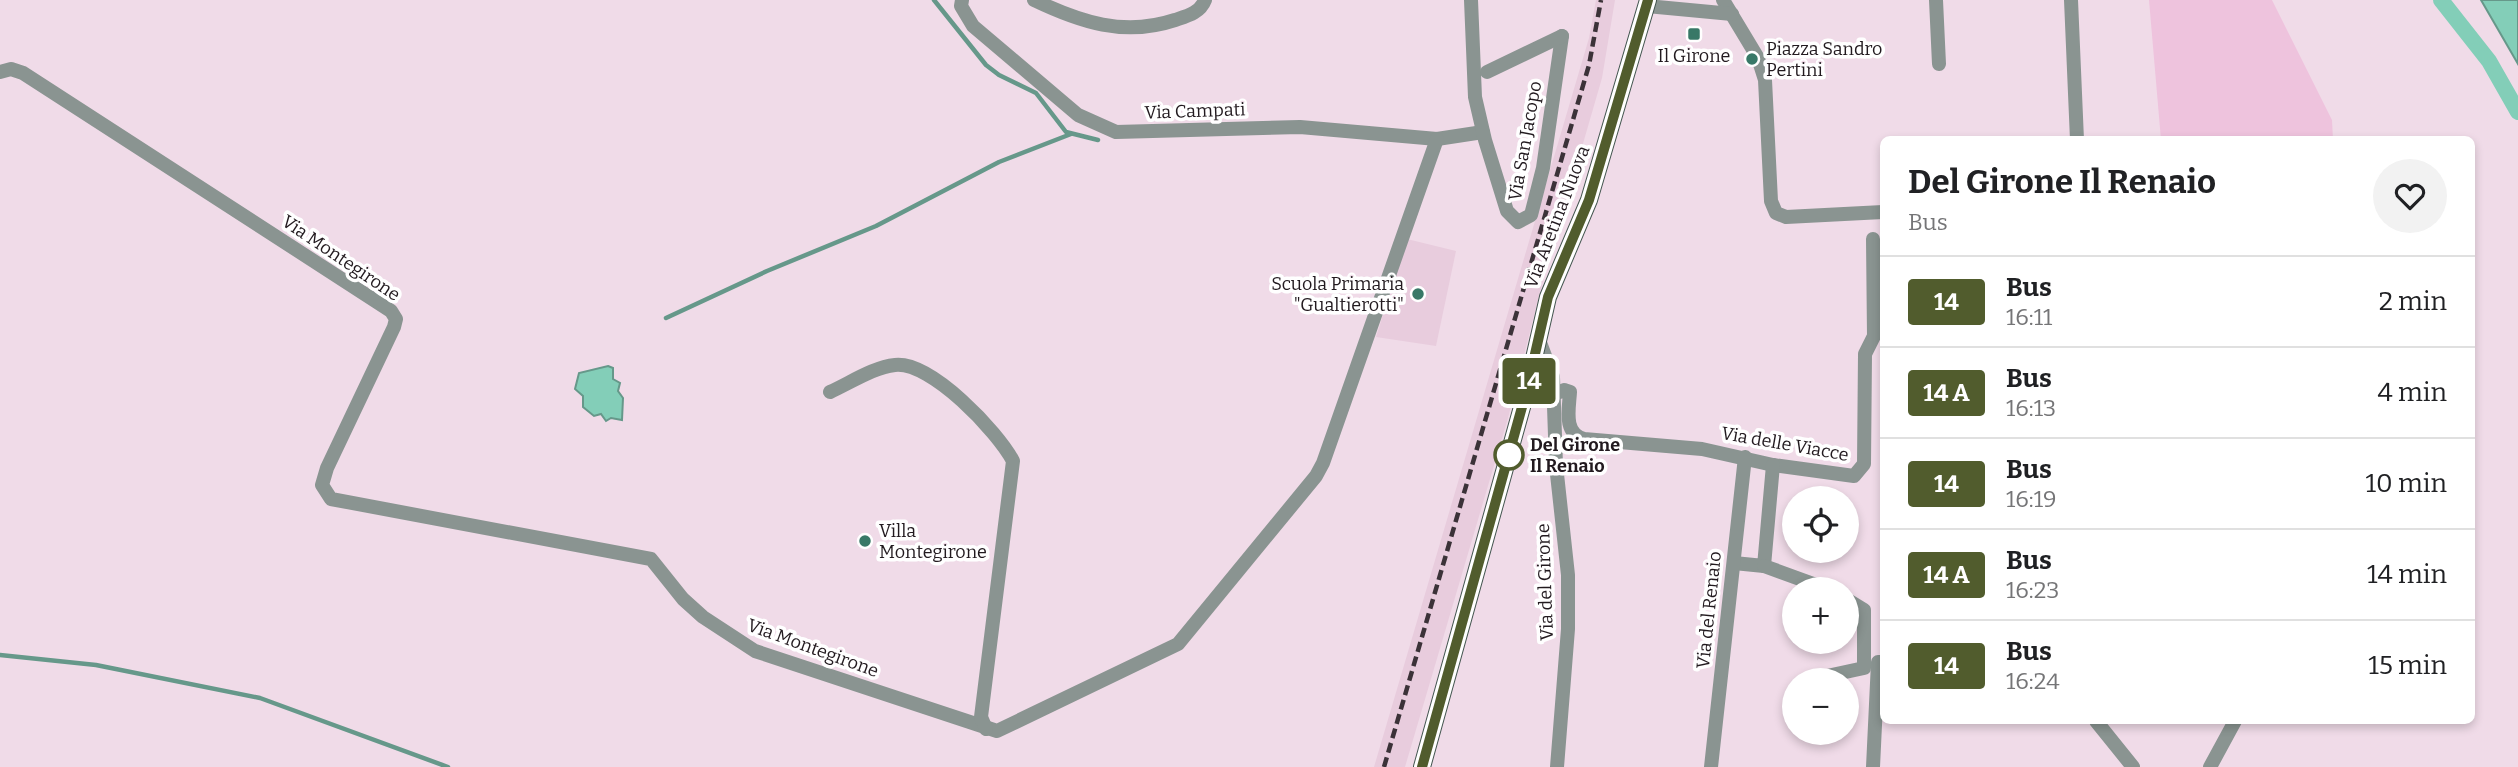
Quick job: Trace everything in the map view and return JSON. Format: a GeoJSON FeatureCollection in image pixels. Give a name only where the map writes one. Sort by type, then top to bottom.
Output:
{"type":"FeatureCollection","features":[{"type":"Feature","properties":{"kind":"main road","name":"Via Aretina Nuova"},"geometry":{"type":"LineString","coordinates":[[1422,767],[1527,389],[1548,297],[1589,200],[1647,3]]}},
{"type":"Feature","properties":{"kind":"street","name":"Via Campati"},"geometry":{"type":"LineString","coordinates":[[962,0],[961,6],[973,26],[1078,115],[1116,132],[1300,127],[1437,139],[1483,132]]}},
{"type":"Feature","properties":{"kind":"street"},"geometry":{"type":"LineString","coordinates":[[1034,0],[1069,17],[1128,29],[1189,15],[1202,8],[1205,0]]}},
{"type":"Feature","properties":{"kind":"street","name":"Via San Jacopo"},"geometry":{"type":"LineString","coordinates":[[1471,0],[1473,79],[1483,132],[1507,211],[1514,220],[1526,220],[1533,210],[1540,184],[1562,36],[1487,72]]}},
{"type":"Feature","properties":{"kind":"street"},"geometry":{"type":"LineString","coordinates":[[1723,0],[1763,72],[1771,201],[1780,216],[1880,212]]}},
{"type":"Feature","properties":{"kind":"street"},"geometry":{"type":"LineString","coordinates":[[1936,0],[1939,64]]}},
{"type":"Feature","properties":{"kind":"street"},"geometry":{"type":"LineString","coordinates":[[2071,0],[2077,136]]}},
{"type":"Feature","properties":{"kind":"street"},"geometry":{"type":"LineString","coordinates":[[1647,3],[1732,14]]}},
{"type":"Feature","properties":{"kind":"street","name":"Via Montegirone"},"geometry":{"type":"LineString","coordinates":[[0,72],[11,69],[23,72],[391,312],[396,319],[394,327],[327,468],[322,485],[331,499],[651,559],[663,570],[683,599],[703,617],[755,651],[998,731],[1012,727],[1178,644],[1316,476],[1324,463],[1437,139]]}},
{"type":"Feature","properties":{"kind":"street","name":"Via delle Viacce"},"geometry":{"type":"LineString","coordinates":[[1553,395],[1563,390],[1570,392],[1570,429],[1578,438],[1702,449],[1773,465],[1854,476],[1864,464],[1865,354],[1874,336],[1873,239]]}},
{"type":"Feature","properties":{"kind":"street","name":"Via del Girone"},"geometry":{"type":"LineString","coordinates":[[1539,340],[1551,366],[1569,599],[1557,767]]}},
{"type":"Feature","properties":{"kind":"street"},"geometry":{"type":"LineString","coordinates":[[830,392],[896,365],[911,367],[984,420],[1003,442],[1013,461],[981,717],[986,729]]}},
{"type":"Feature","properties":{"kind":"street"},"geometry":{"type":"LineString","coordinates":[[1527,389],[1553,395]]}},
{"type":"Feature","properties":{"kind":"street","name":"Via del Renaio"},"geometry":{"type":"LineString","coordinates":[[1711,767],[1745,457]]}},
{"type":"Feature","properties":{"kind":"street"},"geometry":{"type":"LineString","coordinates":[[1764,566],[1773,465]]}},
{"type":"Feature","properties":{"kind":"street"},"geometry":{"type":"LineString","coordinates":[[1734,563],[1764,566],[1794,577]]}},
{"type":"Feature","properties":{"kind":"street"},"geometry":{"type":"LineString","coordinates":[[1859,607],[1864,610],[1864,668],[1859,669]]}},
{"type":"Feature","properties":{"kind":"street"},"geometry":{"type":"LineString","coordinates":[[1873,767],[1880,700],[1880,663]]}},
{"type":"Feature","properties":{"kind":"street"},"geometry":{"type":"LineString","coordinates":[[2098,724],[2133,767]]}},
{"type":"Feature","properties":{"kind":"street"},"geometry":{"type":"LineString","coordinates":[[2210,767],[2233,724]]}},
{"type":"Feature","properties":{"kind":"shaded area"},"geometry":{"type":"Polygon","coordinates":[[[1596,0],[1615,0],[1602,78],[1540,292],[1508,418],[1405,767],[1374,767],[1589,38],[1596,0]]]}},
{"type":"Feature","properties":{"kind":"shaded area"},"geometry":{"type":"Polygon","coordinates":[[[2149,0],[2272,0],[2332,120],[2333,136],[2161,136],[2149,0]]]}},
{"type":"Feature","properties":{"kind":"shaded area"},"geometry":{"type":"Polygon","coordinates":[[[2481,0],[2518,0],[2518,64],[2481,0]]]}},
{"type":"Feature","properties":{"kind":"shaded area","name":"Scuola Primaria \"Gualtierotti\""},"geometry":{"type":"Polygon","coordinates":[[[1407,239],[1456,251],[1436,346],[1376,337],[1407,239]]]}},
{"type":"Feature","properties":{"kind":"shaded area"},"geometry":{"type":"Polygon","coordinates":[[[608,366],[613,368],[613,379],[620,383],[618,391],[623,398],[622,420],[611,418],[606,421],[601,414],[594,416],[583,407],[583,396],[575,389],[579,373],[608,366]]]}},
{"type":"Feature","properties":{"kind":"waterway"},"geometry":{"type":"LineString","coordinates":[[934,0],[986,65],[999,75],[1036,93],[1066,132],[1098,140]]}},
{"type":"Feature","properties":{"kind":"waterway"},"geometry":{"type":"LineString","coordinates":[[2441,0],[2489,61],[2518,112]]}},
{"type":"Feature","properties":{"kind":"waterway"},"geometry":{"type":"LineString","coordinates":[[666,318],[767,271],[876,226],[999,162],[1071,134]]}},
{"type":"Feature","properties":{"kind":"waterway"},"geometry":{"type":"LineString","coordinates":[[0,655],[96,665],[260,698],[448,767]]}},
{"type":"Feature","properties":{"kind":"railway"},"geometry":{"type":"LineString","coordinates":[[1384,767],[1589,65],[1601,0]]}},
{"type":"Feature","properties":{"kind":"bus line","name":"14"},"geometry":{"type":"LineString","coordinates":[[1422,767],[1527,389],[1548,297],[1583,219],[1622,97],[1648,0]]}},
{"type":"Feature","properties":{"kind":"place","name":"Il Girone"},"geometry":{"type":"Point","coordinates":[1694,34]}},
{"type":"Feature","properties":{"kind":"place","name":"Piazza Sandro Pertini"},"geometry":{"type":"Point","coordinates":[1752,59]}},
{"type":"Feature","properties":{"kind":"place","name":"Scuola Primaria \"Gualtierotti\""},"geometry":{"type":"Point","coordinates":[1418,294]}},
{"type":"Feature","properties":{"kind":"place","name":"Del Girone Il Renaio"},"geometry":{"type":"Point","coordinates":[1509,455]}},
{"type":"Feature","properties":{"kind":"place","name":"Villa Montegirone"},"geometry":{"type":"Point","coordinates":[865,541]}}]}
